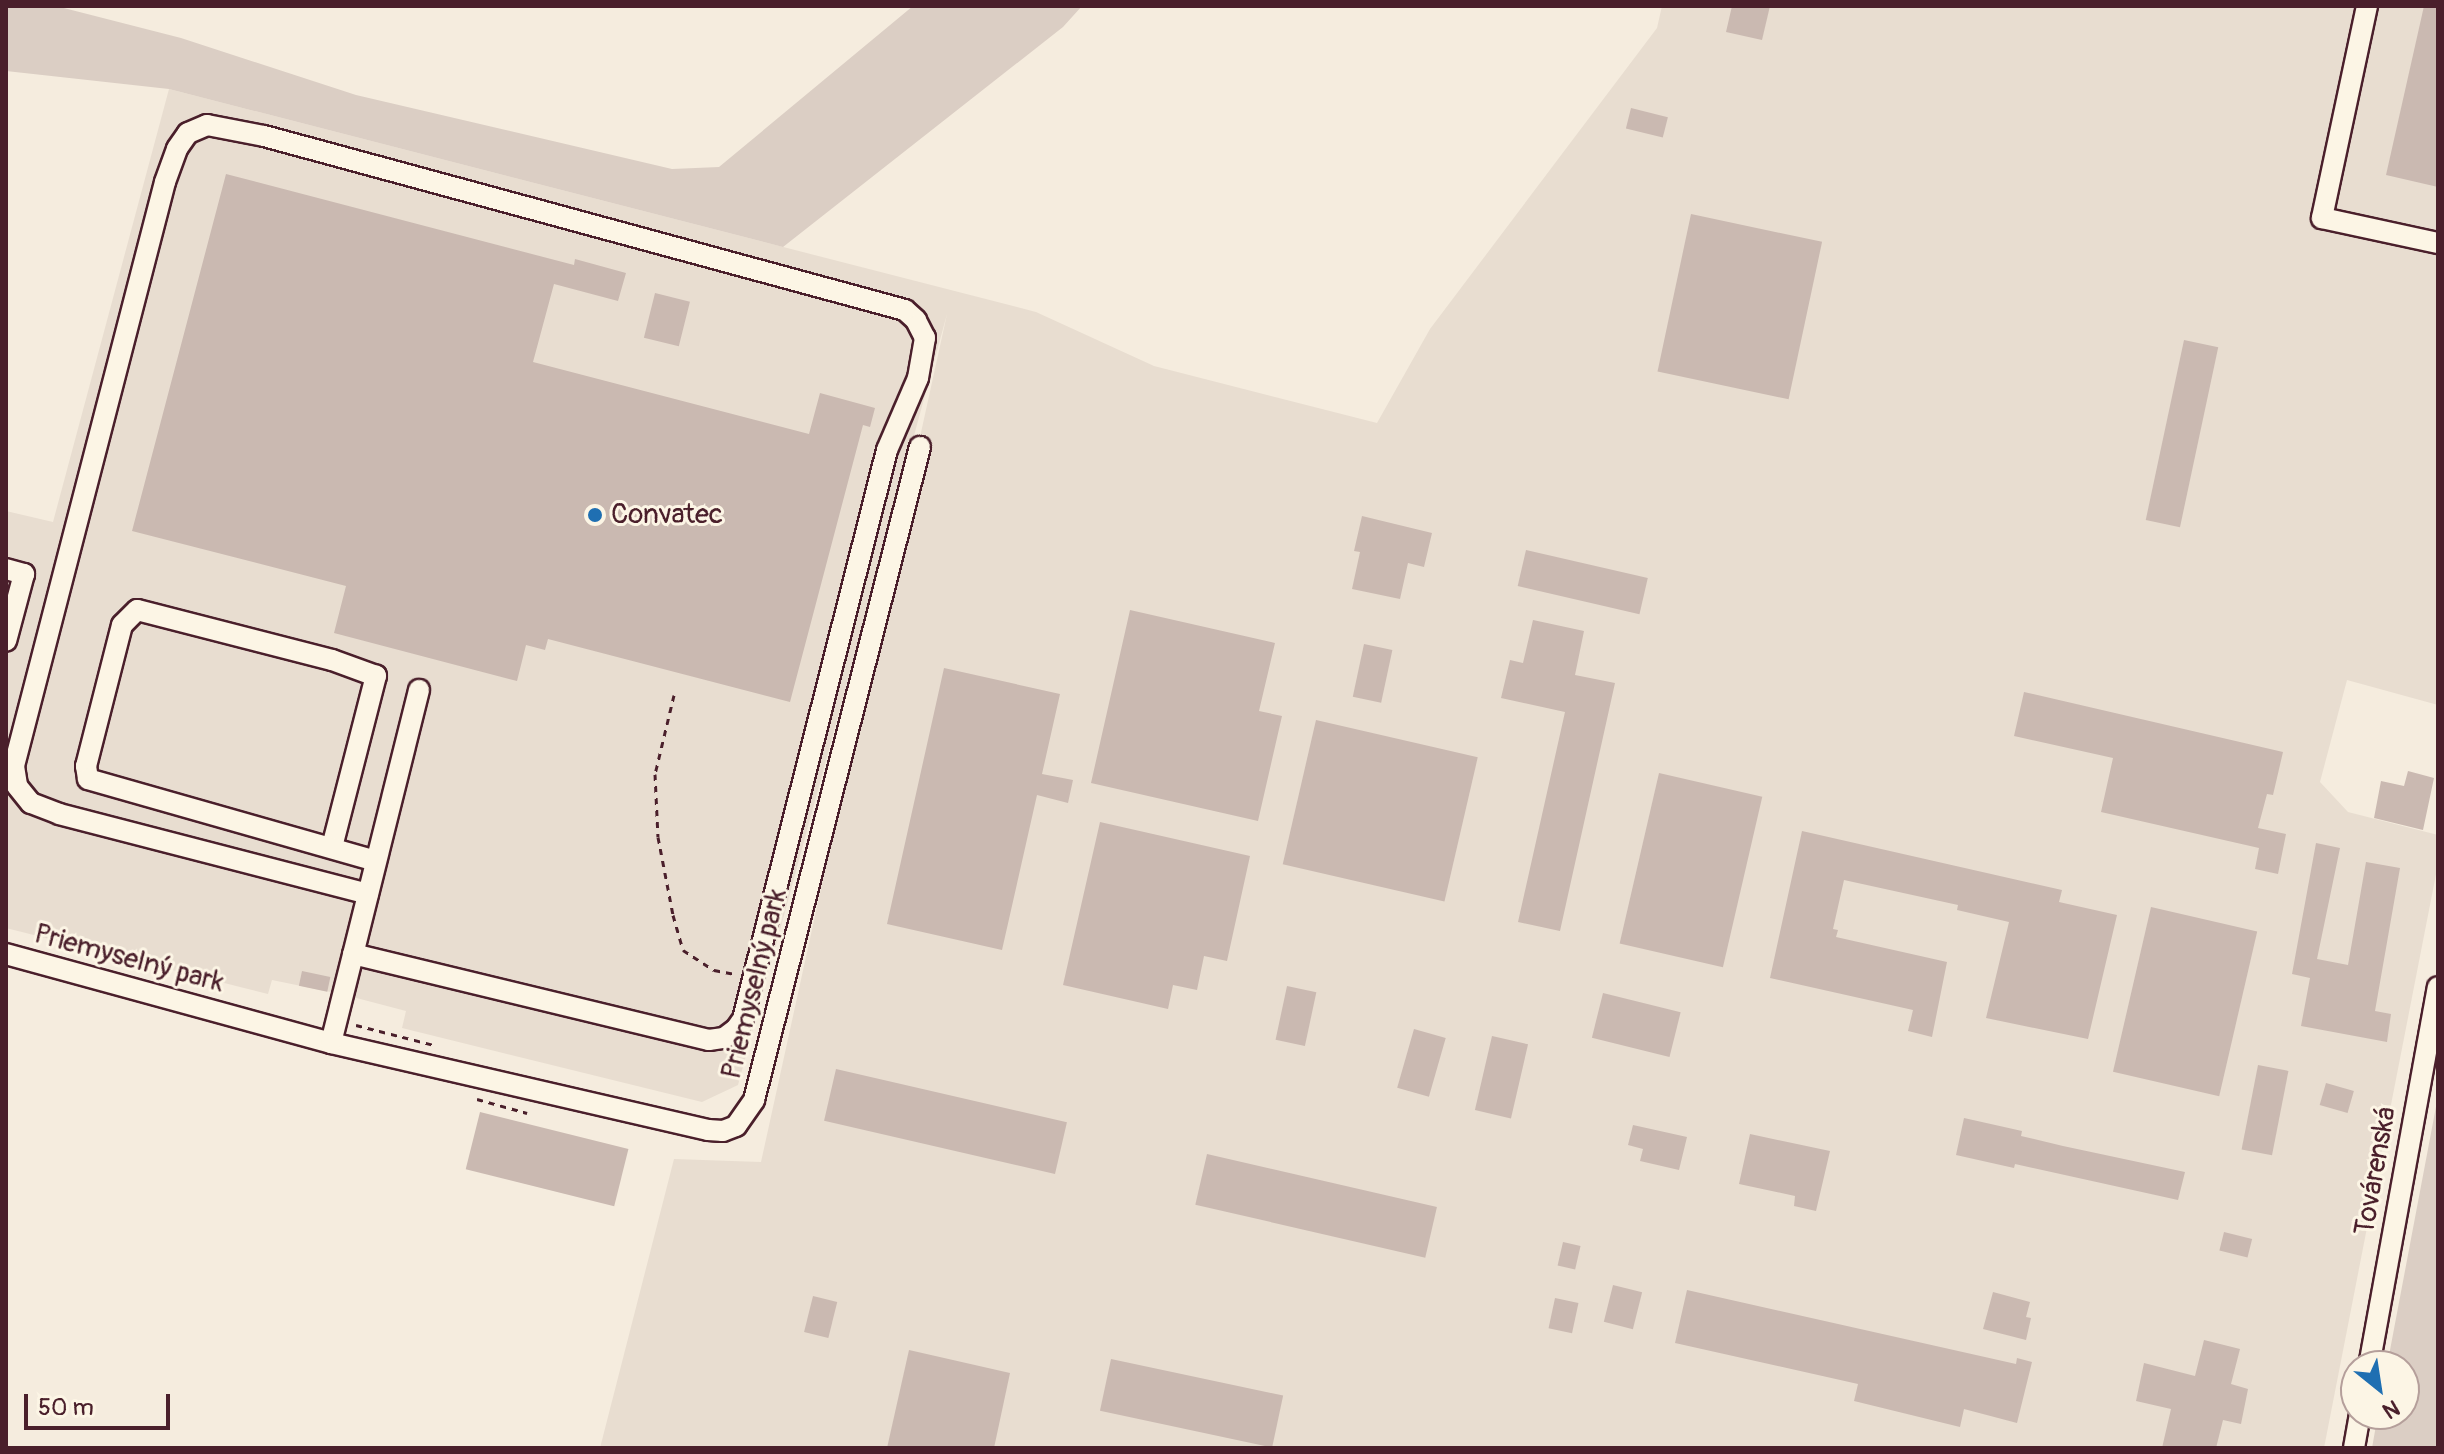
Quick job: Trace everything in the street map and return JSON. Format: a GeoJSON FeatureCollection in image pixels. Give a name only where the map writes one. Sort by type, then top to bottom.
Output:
{"type":"FeatureCollection","features":[{"type":"Feature","properties":{"kind":"street"},"geometry":{"type":"LineString","coordinates":[[2367,6],[2322,218],[2438,243]]}},
{"type":"Feature","properties":{"kind":"street","name":"Priemyselný park"},"geometry":{"type":"LineString","coordinates":[[353,954],[709,1040],[724,1038],[736,1029],[743,1019],[887,450],[918,378],[925,338],[916,320],[905,310],[264,136],[207,125],[188,133],[177,149],[165,182],[14,766],[17,786],[31,803],[59,814],[368,894]]}},
{"type":"Feature","properties":{"kind":"street","name":"Priemyselný park"},"geometry":{"type":"LineString","coordinates":[[6,954],[331,1043],[723,1131],[746,1116],[754,1100],[920,447]]}},
{"type":"Feature","properties":{"kind":"street"},"geometry":{"type":"LineString","coordinates":[[6,569],[24,574],[6,641]]}},
{"type":"Feature","properties":{"kind":"street"},"geometry":{"type":"LineString","coordinates":[[332,847],[376,676],[332,660],[137,610],[122,625],[86,766],[88,779],[376,861]]}},
{"type":"Feature","properties":{"kind":"street"},"geometry":{"type":"LineString","coordinates":[[331,1043],[419,690]]}},
{"type":"Feature","properties":{"kind":"street","name":"Továrenská"},"geometry":{"type":"LineString","coordinates":[[2372,1350],[2438,987]]}},
{"type":"Feature","properties":{"kind":"path"},"geometry":{"type":"LineString","coordinates":[[674,695],[655,774],[658,837],[683,950],[714,970],[753,978]]}},
{"type":"Feature","properties":{"kind":"shaded area"},"geometry":{"type":"Polygon","coordinates":[[[6,6],[56,6],[181,38],[356,95],[672,169],[719,167],[913,6],[1082,6],[1063,27],[783,247],[169,89],[6,71],[6,6]]]}},
{"type":"Feature","properties":{"kind":"shaded area"},"geometry":{"type":"Polygon","coordinates":[[[1662,6],[2438,6],[2438,705],[2347,680],[2320,782],[2348,812],[2438,835],[2438,864],[2343,1350],[2340,1350],[2340,1366],[2324,1448],[600,1448],[674,1159],[761,1162],[947,314],[738,1085],[702,1102],[402,1028],[406,1011],[345,995],[272,980],[268,994],[6,928],[6,511],[53,522],[169,89],[1036,312],[1154,366],[1377,423],[1430,329],[1657,28],[1662,6]]]}},
{"type":"Feature","properties":{"kind":"shaded area"},"geometry":{"type":"Polygon","coordinates":[[[2438,1096],[2438,1448],[2372,1448],[2375,1430],[2420,1430],[2420,1350],[2390,1350],[2438,1096]]]}},
{"type":"Feature","properties":{"kind":"building"},"geometry":{"type":"Polygon","coordinates":[[[1732,6],[1770,6],[1762,40],[1726,32],[1732,6]]]}},
{"type":"Feature","properties":{"kind":"building"},"geometry":{"type":"Polygon","coordinates":[[[2424,6],[2438,6],[2438,187],[2386,175],[2424,6]]]}},
{"type":"Feature","properties":{"kind":"building"},"geometry":{"type":"Polygon","coordinates":[[[1631,108],[1668,117],[1663,138],[1626,128],[1631,108]]]}},
{"type":"Feature","properties":{"kind":"building"},"geometry":{"type":"Polygon","coordinates":[[[226,174],[574,265],[575,259],[626,273],[618,301],[554,284],[533,362],[809,434],[820,393],[875,408],[870,427],[863,425],[790,702],[548,639],[545,650],[526,645],[517,681],[334,633],[346,586],[132,531],[226,174]]]}},
{"type":"Feature","properties":{"kind":"building"},"geometry":{"type":"Polygon","coordinates":[[[1691,214],[1822,242],[1789,399],[1658,371],[1691,214]]]}},
{"type":"Feature","properties":{"kind":"building"},"geometry":{"type":"Polygon","coordinates":[[[655,293],[690,302],[679,346],[644,338],[655,293]]]}},
{"type":"Feature","properties":{"kind":"building"},"geometry":{"type":"Polygon","coordinates":[[[2184,340],[2218,347],[2180,527],[2146,520],[2184,340]]]}},
{"type":"Feature","properties":{"kind":"building"},"geometry":{"type":"Polygon","coordinates":[[[1362,516],[1432,533],[1424,567],[1408,563],[1400,599],[1352,589],[1360,552],[1354,551],[1362,516]]]}},
{"type":"Feature","properties":{"kind":"building"},"geometry":{"type":"Polygon","coordinates":[[[1526,550],[1648,578],[1639,614],[1518,586],[1526,550]]]}},
{"type":"Feature","properties":{"kind":"building"},"geometry":{"type":"Polygon","coordinates":[[[1130,610],[1275,643],[1259,711],[1282,716],[1258,821],[1091,783],[1130,610]]]}},
{"type":"Feature","properties":{"kind":"building"},"geometry":{"type":"Polygon","coordinates":[[[1533,620],[1584,631],[1575,675],[1615,683],[1560,931],[1518,922],[1565,712],[1501,698],[1510,660],[1523,663],[1533,620]]]}},
{"type":"Feature","properties":{"kind":"building"},"geometry":{"type":"Polygon","coordinates":[[[1364,644],[1392,650],[1381,703],[1353,697],[1364,644]]]}},
{"type":"Feature","properties":{"kind":"building"},"geometry":{"type":"Polygon","coordinates":[[[944,668],[1060,694],[1042,774],[1073,780],[1068,803],[1037,795],[1002,950],[887,924],[944,668]]]}},
{"type":"Feature","properties":{"kind":"building"},"geometry":{"type":"Polygon","coordinates":[[[2024,692],[2283,752],[2273,795],[2267,794],[2258,828],[2286,834],[2278,874],[2255,869],[2259,848],[2101,812],[2113,758],[2014,736],[2024,692]]]}},
{"type":"Feature","properties":{"kind":"building"},"geometry":{"type":"Polygon","coordinates":[[[1316,720],[1478,757],[1444,902],[1283,864],[1316,720]]]}},
{"type":"Feature","properties":{"kind":"building"},"geometry":{"type":"Polygon","coordinates":[[[2408,771],[2434,778],[2423,830],[2374,818],[2381,781],[2404,786],[2408,771]]]}},
{"type":"Feature","properties":{"kind":"building"},"geometry":{"type":"Polygon","coordinates":[[[1659,773],[1762,797],[1723,967],[1620,944],[1659,773]]]}},
{"type":"Feature","properties":{"kind":"building"},"geometry":{"type":"Polygon","coordinates":[[[1100,822],[1250,856],[1227,961],[1204,956],[1197,990],[1173,985],[1168,1009],[1063,985],[1100,822]]]}},
{"type":"Feature","properties":{"kind":"building"},"geometry":{"type":"Polygon","coordinates":[[[1802,831],[2062,890],[2059,902],[2117,915],[2088,1039],[1986,1018],[2009,922],[1957,910],[1958,905],[1844,880],[1833,929],[1838,930],[1836,937],[1947,962],[1932,1037],[1908,1031],[1913,1010],[1770,978],[1802,831]]]}},
{"type":"Feature","properties":{"kind":"building"},"geometry":{"type":"Polygon","coordinates":[[[2316,843],[2340,848],[2317,959],[2348,965],[2366,862],[2400,868],[2375,1011],[2391,1014],[2387,1042],[2301,1026],[2310,978],[2292,974],[2316,843]]]}},
{"type":"Feature","properties":{"kind":"building"},"geometry":{"type":"Polygon","coordinates":[[[2151,907],[2257,932],[2219,1096],[2113,1072],[2151,907]]]}},
{"type":"Feature","properties":{"kind":"building"},"geometry":{"type":"Polygon","coordinates":[[[302,971],[330,977],[327,992],[299,986],[302,971]]]}},
{"type":"Feature","properties":{"kind":"building"},"geometry":{"type":"Polygon","coordinates":[[[1287,986],[1316,992],[1305,1046],[1276,1040],[1287,986]]]}},
{"type":"Feature","properties":{"kind":"building"},"geometry":{"type":"Polygon","coordinates":[[[1603,993],[1681,1012],[1669,1057],[1592,1038],[1603,993]]]}},
{"type":"Feature","properties":{"kind":"building"},"geometry":{"type":"Polygon","coordinates":[[[1414,1029],[1446,1038],[1429,1097],[1397,1088],[1414,1029]]]}},
{"type":"Feature","properties":{"kind":"building"},"geometry":{"type":"Polygon","coordinates":[[[1492,1036],[1528,1044],[1511,1118],[1475,1110],[1492,1036]]]}},
{"type":"Feature","properties":{"kind":"building"},"geometry":{"type":"Polygon","coordinates":[[[2258,1065],[2288,1071],[2272,1155],[2242,1149],[2258,1065]]]}},
{"type":"Feature","properties":{"kind":"building"},"geometry":{"type":"Polygon","coordinates":[[[836,1069],[1067,1122],[1055,1174],[824,1121],[836,1069]]]}},
{"type":"Feature","properties":{"kind":"building"},"geometry":{"type":"Polygon","coordinates":[[[2326,1083],[2354,1091],[2348,1113],[2320,1105],[2326,1083]]]}},
{"type":"Feature","properties":{"kind":"building"},"geometry":{"type":"Polygon","coordinates":[[[480,1112],[628,1149],[614,1206],[466,1169],[480,1112]]]}},
{"type":"Feature","properties":{"kind":"building"},"geometry":{"type":"Polygon","coordinates":[[[1964,1118],[2022,1131],[2021,1136],[2185,1172],[2178,1200],[2015,1164],[2014,1168],[1956,1155],[1964,1118]]]}},
{"type":"Feature","properties":{"kind":"building"},"geometry":{"type":"Polygon","coordinates":[[[1633,1125],[1687,1137],[1679,1170],[1640,1161],[1643,1149],[1628,1145],[1633,1125]]]}},
{"type":"Feature","properties":{"kind":"building"},"geometry":{"type":"Polygon","coordinates":[[[1750,1134],[1830,1151],[1816,1211],[1794,1206],[1795,1196],[1739,1184],[1750,1134]]]}},
{"type":"Feature","properties":{"kind":"building"},"geometry":{"type":"Polygon","coordinates":[[[1207,1154],[1437,1207],[1425,1258],[1195,1205],[1207,1154]]]}},
{"type":"Feature","properties":{"kind":"building"},"geometry":{"type":"Polygon","coordinates":[[[2224,1232],[2252,1239],[2248,1257],[2219,1250],[2224,1232]]]}},
{"type":"Feature","properties":{"kind":"building"},"geometry":{"type":"Polygon","coordinates":[[[1563,1242],[1581,1246],[1575,1269],[1558,1265],[1563,1242]]]}},
{"type":"Feature","properties":{"kind":"building"},"geometry":{"type":"Polygon","coordinates":[[[1613,1285],[1642,1292],[1633,1329],[1604,1322],[1613,1285]]]}},
{"type":"Feature","properties":{"kind":"building"},"geometry":{"type":"Polygon","coordinates":[[[1687,1290],[2016,1364],[2017,1358],[2032,1362],[2017,1423],[1964,1409],[1960,1427],[1854,1401],[1858,1384],[1675,1343],[1687,1290]]]}},
{"type":"Feature","properties":{"kind":"building"},"geometry":{"type":"Polygon","coordinates":[[[1993,1292],[2030,1302],[2026,1317],[2031,1318],[2026,1340],[1983,1329],[1993,1292]]]}},
{"type":"Feature","properties":{"kind":"building"},"geometry":{"type":"Polygon","coordinates":[[[813,1296],[837,1302],[828,1338],[804,1332],[813,1296]]]}},
{"type":"Feature","properties":{"kind":"building"},"geometry":{"type":"Polygon","coordinates":[[[1555,1298],[1578,1303],[1572,1333],[1549,1328],[1555,1298]]]}},
{"type":"Feature","properties":{"kind":"building"},"geometry":{"type":"Polygon","coordinates":[[[2204,1340],[2240,1349],[2231,1384],[2248,1389],[2241,1424],[2223,1420],[2216,1448],[2162,1448],[2171,1409],[2136,1401],[2144,1363],[2195,1376],[2204,1340]]]}},
{"type":"Feature","properties":{"kind":"building"},"geometry":{"type":"Polygon","coordinates":[[[909,1350],[1010,1373],[994,1448],[887,1448],[909,1350]]]}},
{"type":"Feature","properties":{"kind":"building"},"geometry":{"type":"Polygon","coordinates":[[[1111,1359],[1283,1396],[1272,1447],[1100,1411],[1111,1359]]]}},
{"type":"Feature","properties":{"kind":"place","name":"Convatec"},"geometry":{"type":"Point","coordinates":[595,515]}}]}
